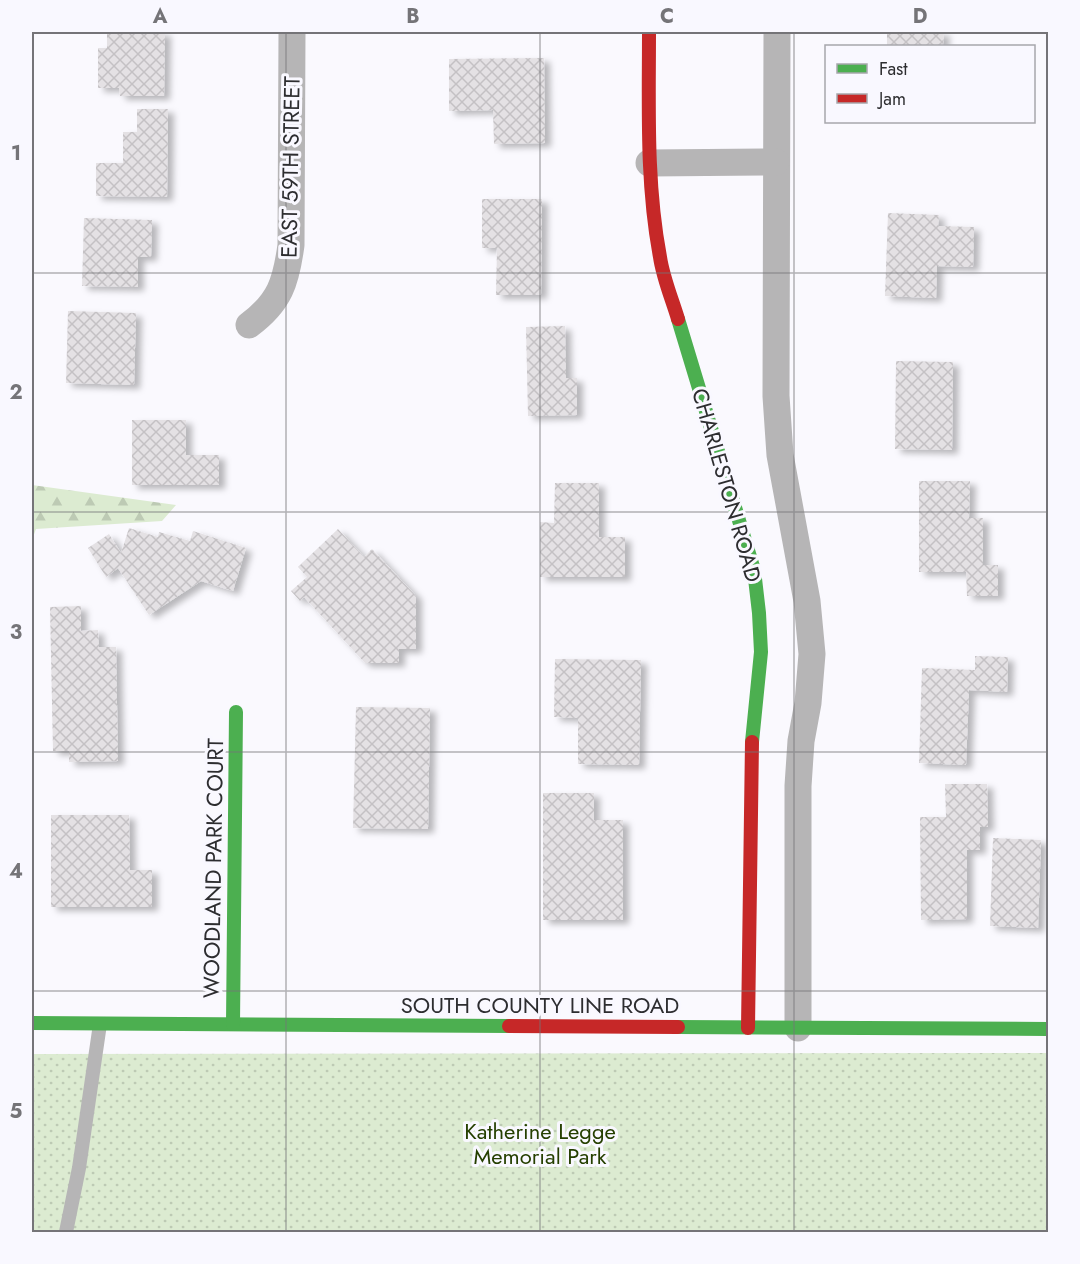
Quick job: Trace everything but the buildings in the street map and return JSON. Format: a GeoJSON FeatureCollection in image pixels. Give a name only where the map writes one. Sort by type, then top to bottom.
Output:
{"type":"FeatureCollection","features":[{"type":"Feature","properties":{"kind":"street","name":"EAST 59TH STREET"},"geometry":{"type":"LineString","coordinates":[[249,325],[266,312],[278,294],[288,268],[291,245],[292,32]]}},
{"type":"Feature","properties":{"kind":"street","name":"CHARLESTON ROAD"},"geometry":{"type":"LineString","coordinates":[[649,32],[649,163],[653,222],[660,260],[752,560],[759,597],[762,639],[759,695],[751,745],[748,1028]]}},
{"type":"Feature","properties":{"kind":"street"},"geometry":{"type":"LineString","coordinates":[[777,32],[776,396],[780,455],[807,601],[812,654],[798,786],[798,1028]]}},
{"type":"Feature","properties":{"kind":"street"},"geometry":{"type":"LineString","coordinates":[[649,163],[776,162]]}},
{"type":"Feature","properties":{"kind":"street","name":"WOODLAND PARK COURT"},"geometry":{"type":"LineString","coordinates":[[233,1024],[236,712]]}},
{"type":"Feature","properties":{"kind":"street","name":"SOUTH COUNTY LINE ROAD"},"geometry":{"type":"LineString","coordinates":[[32,1023],[1048,1029]]}},
{"type":"Feature","properties":{"kind":"lane"},"geometry":{"type":"LineString","coordinates":[[66,1233],[79,1168],[100,1024]]}},
{"type":"Feature","properties":{"kind":"green space"},"geometry":{"type":"Polygon","coordinates":[[[32,485],[176,505],[162,521],[36,529],[32,540],[32,485]]]}},
{"type":"Feature","properties":{"kind":"green space","name":"Katherine Legge Memorial Park"},"geometry":{"type":"Polygon","coordinates":[[[1048,1053],[1048,1232],[32,1232],[32,1054],[1048,1053]]]}},
{"type":"Feature","properties":{"kind":"traffic: fast"},"geometry":{"type":"LineString","coordinates":[[678,319],[754,570],[761,652],[752,742]]}},
{"type":"Feature","properties":{"kind":"traffic: fast"},"geometry":{"type":"LineString","coordinates":[[233,1024],[236,712]]}},
{"type":"Feature","properties":{"kind":"traffic: fast"},"geometry":{"type":"LineString","coordinates":[[32,1023],[509,1026]]}},
{"type":"Feature","properties":{"kind":"traffic: fast"},"geometry":{"type":"LineString","coordinates":[[678,1027],[1048,1029]]}},
{"type":"Feature","properties":{"kind":"traffic: jam"},"geometry":{"type":"LineString","coordinates":[[649,32],[649,145],[652,201],[661,265],[678,319]]}},
{"type":"Feature","properties":{"kind":"traffic: jam"},"geometry":{"type":"LineString","coordinates":[[748,1028],[752,742]]}},
{"type":"Feature","properties":{"kind":"traffic: jam"},"geometry":{"type":"LineString","coordinates":[[509,1026],[678,1027]]}}]}
